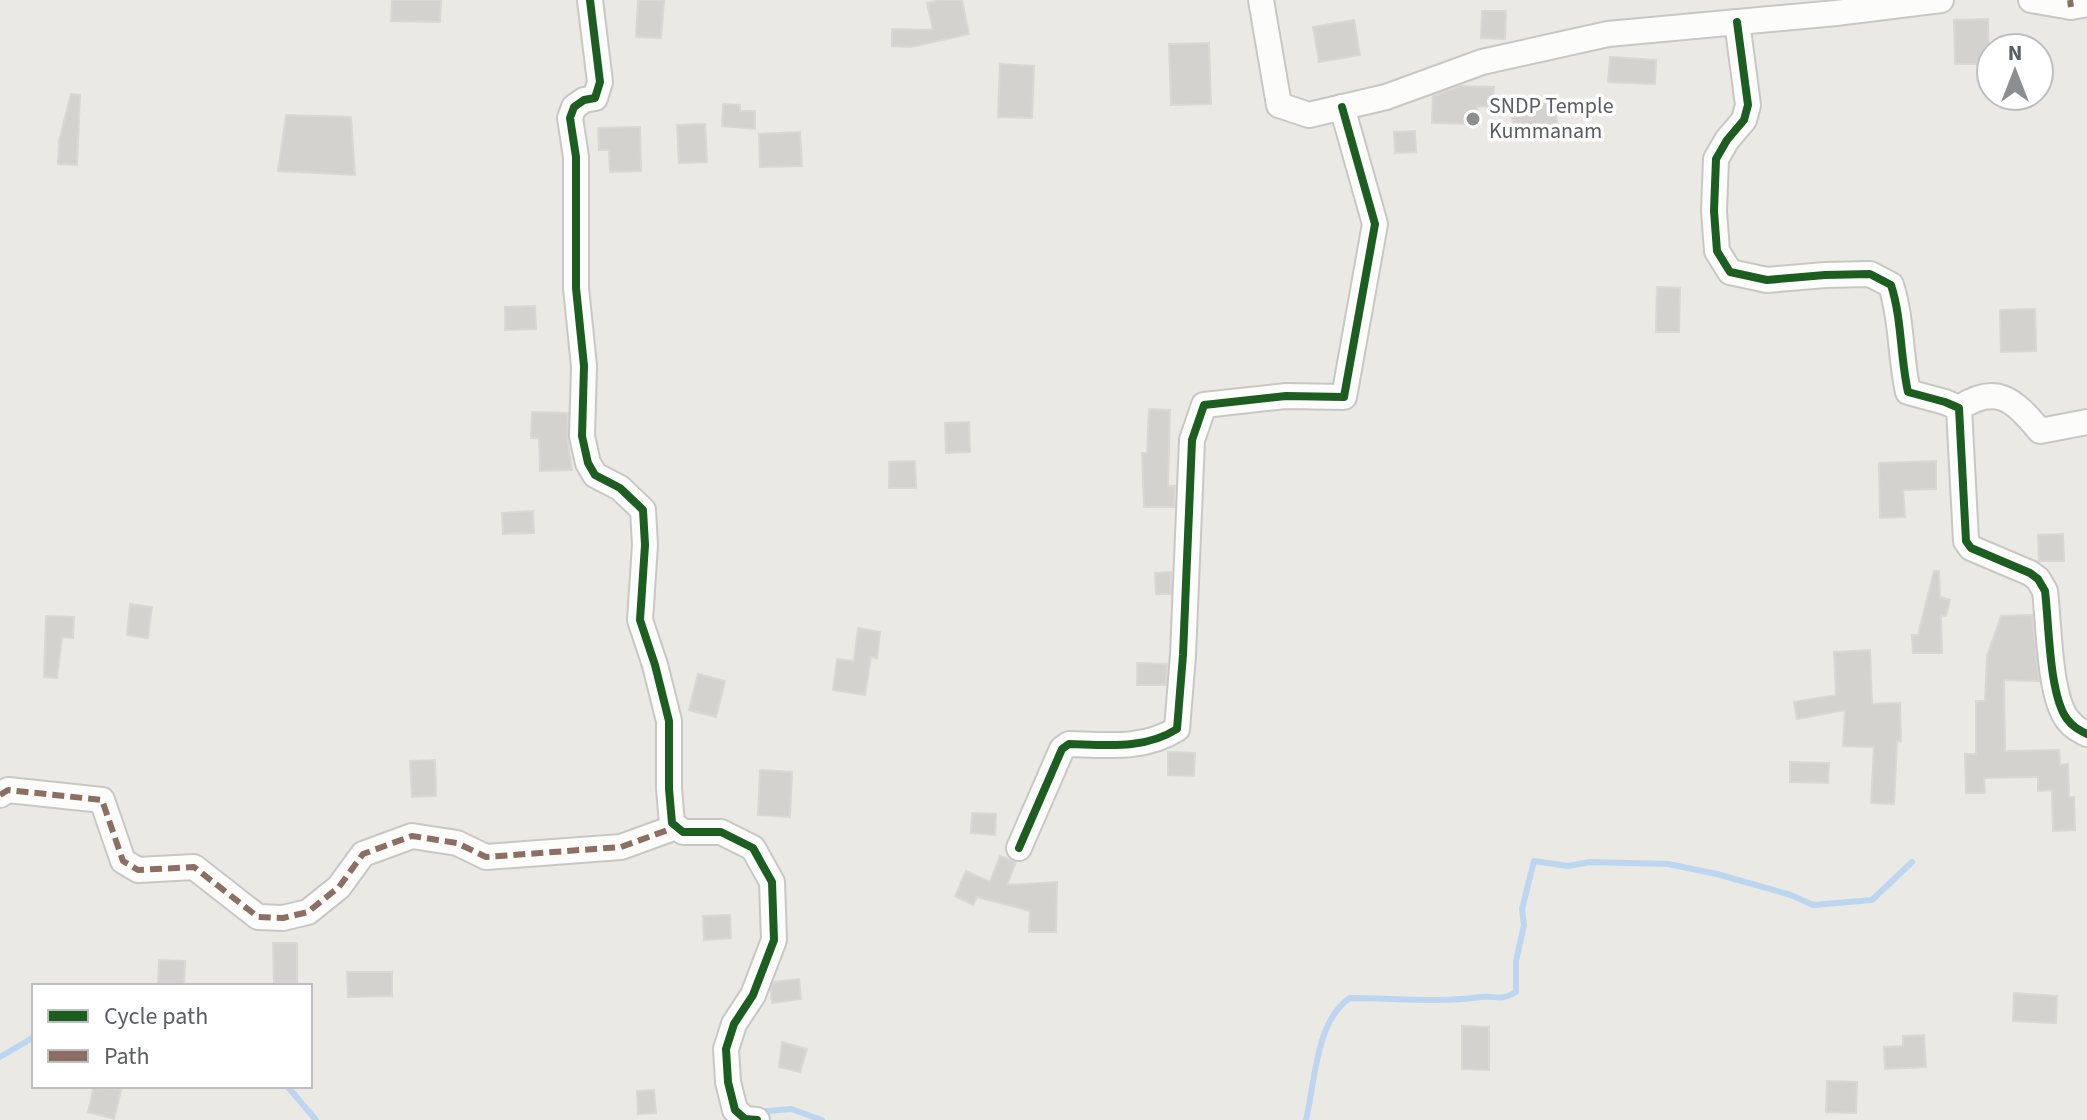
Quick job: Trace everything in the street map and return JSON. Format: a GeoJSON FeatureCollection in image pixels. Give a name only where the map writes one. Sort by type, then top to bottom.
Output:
{"type":"FeatureCollection","features":[{"type":"Feature","properties":{"kind":"street"},"geometry":{"type":"LineString","coordinates":[[590,0],[600,82],[595,98],[584,100],[574,107],[570,118],[576,157],[576,288],[584,366],[582,436],[588,463],[595,475],[620,488],[643,510],[645,545],[640,620],[669,721],[672,823],[683,832],[721,832],[753,848],[772,882],[774,940],[753,995],[734,1024],[726,1049],[728,1082],[740,1114],[757,1120]]}},
{"type":"Feature","properties":{"kind":"street"},"geometry":{"type":"LineString","coordinates":[[1261,0],[1279,105],[1309,115],[1386,97],[1482,62],[1608,34],[1941,0]]}},
{"type":"Feature","properties":{"kind":"street"},"geometry":{"type":"LineString","coordinates":[[2031,0],[2076,4]]}},
{"type":"Feature","properties":{"kind":"street"},"geometry":{"type":"LineString","coordinates":[[1737,22],[1748,105],[1744,120],[1716,159],[1714,211],[1717,251],[1730,272],[1767,280],[1870,274],[1891,285],[1898,306],[1902,366],[1908,392],[1959,408]]}},
{"type":"Feature","properties":{"kind":"street"},"geometry":{"type":"LineString","coordinates":[[1019,848],[1062,749],[1069,744],[1129,745],[1164,737],[1177,729],[1184,641],[1192,440],[1204,405],[1286,396],[1344,397],[1375,224],[1342,107]]}},
{"type":"Feature","properties":{"kind":"street"},"geometry":{"type":"LineString","coordinates":[[1959,408],[1978,396],[1992,395],[2018,405],[2040,431],[2087,422]]}},
{"type":"Feature","properties":{"kind":"street"},"geometry":{"type":"LineString","coordinates":[[1959,408],[1966,541],[1971,548],[2038,579],[2045,591],[2056,694],[2067,719],[2076,729],[2087,734]]}},
{"type":"Feature","properties":{"kind":"street"},"geometry":{"type":"LineString","coordinates":[[0,795],[8,790],[102,800],[123,861],[138,870],[194,867],[258,917],[283,918],[308,912],[339,887],[363,854],[412,836],[457,843],[486,857],[621,847],[676,827]]}},
{"type":"Feature","properties":{"kind":"building"},"geometry":{"type":"Polygon","coordinates":[[[392,0],[441,0],[440,22],[391,21],[392,0]]]}},
{"type":"Feature","properties":{"kind":"building"},"geometry":{"type":"Polygon","coordinates":[[[638,0],[664,0],[661,38],[636,37],[638,0]]]}},
{"type":"Feature","properties":{"kind":"building"},"geometry":{"type":"Polygon","coordinates":[[[962,0],[969,34],[911,47],[892,46],[892,29],[933,30],[927,3],[962,0]]]}},
{"type":"Feature","properties":{"kind":"building"},"geometry":{"type":"Polygon","coordinates":[[[1482,11],[1506,11],[1505,39],[1481,38],[1482,11]]]}},
{"type":"Feature","properties":{"kind":"building"},"geometry":{"type":"Polygon","coordinates":[[[1988,19],[1988,32],[1975,32],[1975,64],[1955,64],[1954,20],[1988,19]]]}},
{"type":"Feature","properties":{"kind":"building"},"geometry":{"type":"Polygon","coordinates":[[[1354,20],[1360,55],[1319,62],[1313,27],[1354,20]]]}},
{"type":"Feature","properties":{"kind":"building"},"geometry":{"type":"Polygon","coordinates":[[[1209,43],[1211,104],[1171,105],[1169,44],[1209,43]]]}},
{"type":"Feature","properties":{"kind":"building"},"geometry":{"type":"Polygon","coordinates":[[[1610,57],[1656,60],[1655,84],[1608,82],[1610,57]]]}},
{"type":"Feature","properties":{"kind":"building"},"geometry":{"type":"Polygon","coordinates":[[[1000,64],[1034,66],[1032,118],[998,117],[1000,64]]]}},
{"type":"Feature","properties":{"kind":"building"},"geometry":{"type":"Polygon","coordinates":[[[1460,86],[1494,87],[1493,107],[1477,106],[1477,124],[1432,123],[1433,96],[1460,86]]]}},
{"type":"Feature","properties":{"kind":"building"},"geometry":{"type":"Polygon","coordinates":[[[71,94],[80,95],[77,165],[58,164],[59,141],[71,94]]]}},
{"type":"Feature","properties":{"kind":"building"},"geometry":{"type":"Polygon","coordinates":[[[1552,97],[1558,125],[1516,135],[1509,106],[1552,97]]]}},
{"type":"Feature","properties":{"kind":"building"},"geometry":{"type":"Polygon","coordinates":[[[723,104],[740,105],[740,111],[755,111],[755,129],[722,126],[723,104]]]}},
{"type":"Feature","properties":{"kind":"building"},"geometry":{"type":"Polygon","coordinates":[[[286,115],[351,117],[355,175],[278,171],[286,115]]]}},
{"type":"Feature","properties":{"kind":"building"},"geometry":{"type":"Polygon","coordinates":[[[705,124],[707,162],[679,163],[677,125],[705,124]]]}},
{"type":"Feature","properties":{"kind":"building"},"geometry":{"type":"Polygon","coordinates":[[[640,127],[641,171],[610,172],[609,150],[599,150],[598,128],[640,127]]]}},
{"type":"Feature","properties":{"kind":"building"},"geometry":{"type":"Polygon","coordinates":[[[1415,131],[1416,152],[1395,153],[1394,132],[1415,131]]]}},
{"type":"Feature","properties":{"kind":"building"},"geometry":{"type":"Polygon","coordinates":[[[800,132],[802,166],[760,167],[759,134],[800,132]]]}},
{"type":"Feature","properties":{"kind":"building"},"geometry":{"type":"Polygon","coordinates":[[[1657,287],[1680,288],[1679,332],[1656,332],[1657,287]]]}},
{"type":"Feature","properties":{"kind":"building"},"geometry":{"type":"Polygon","coordinates":[[[535,306],[536,329],[505,330],[505,307],[535,306]]]}},
{"type":"Feature","properties":{"kind":"building"},"geometry":{"type":"Polygon","coordinates":[[[2035,309],[2036,351],[2001,352],[2000,310],[2035,309]]]}},
{"type":"Feature","properties":{"kind":"building"},"geometry":{"type":"Polygon","coordinates":[[[1149,409],[1170,410],[1168,486],[1175,486],[1174,507],[1144,507],[1142,453],[1147,453],[1149,409]]]}},
{"type":"Feature","properties":{"kind":"building"},"geometry":{"type":"Polygon","coordinates":[[[532,412],[568,413],[567,436],[572,470],[540,471],[539,438],[531,438],[532,412]]]}},
{"type":"Feature","properties":{"kind":"building"},"geometry":{"type":"Polygon","coordinates":[[[969,422],[970,452],[946,453],[945,423],[969,422]]]}},
{"type":"Feature","properties":{"kind":"building"},"geometry":{"type":"Polygon","coordinates":[[[915,461],[916,488],[889,488],[889,462],[915,461]]]}},
{"type":"Feature","properties":{"kind":"building"},"geometry":{"type":"Polygon","coordinates":[[[1936,461],[1936,489],[1903,490],[1905,517],[1880,518],[1879,463],[1936,461]]]}},
{"type":"Feature","properties":{"kind":"building"},"geometry":{"type":"Polygon","coordinates":[[[533,511],[534,533],[503,534],[502,513],[533,511]]]}},
{"type":"Feature","properties":{"kind":"building"},"geometry":{"type":"Polygon","coordinates":[[[2063,534],[2064,561],[2039,561],[2038,535],[2063,534]]]}},
{"type":"Feature","properties":{"kind":"building"},"geometry":{"type":"Polygon","coordinates":[[[1934,571],[1939,571],[1940,597],[1950,600],[1946,616],[1941,615],[1942,653],[1913,653],[1912,635],[1918,635],[1934,571]]]}},
{"type":"Feature","properties":{"kind":"building"},"geometry":{"type":"Polygon","coordinates":[[[1171,572],[1171,594],[1156,594],[1155,573],[1171,572]]]}},
{"type":"Feature","properties":{"kind":"building"},"geometry":{"type":"Polygon","coordinates":[[[130,604],[152,607],[148,638],[127,635],[130,604]]]}},
{"type":"Feature","properties":{"kind":"building"},"geometry":{"type":"Polygon","coordinates":[[[2032,615],[2039,681],[2004,680],[2005,751],[2059,750],[2060,765],[2068,764],[2069,797],[2074,797],[2075,830],[2053,831],[2052,790],[2038,791],[2038,777],[1984,778],[1985,793],[1966,793],[1965,754],[1976,754],[1976,701],[1985,701],[1987,656],[2001,616],[2032,615]]]}},
{"type":"Feature","properties":{"kind":"building"},"geometry":{"type":"Polygon","coordinates":[[[46,616],[74,617],[73,638],[62,637],[57,678],[44,677],[46,616]]]}},
{"type":"Feature","properties":{"kind":"building"},"geometry":{"type":"Polygon","coordinates":[[[858,628],[880,632],[877,658],[871,657],[865,695],[833,690],[837,659],[854,661],[858,628]]]}},
{"type":"Feature","properties":{"kind":"building"},"geometry":{"type":"Polygon","coordinates":[[[1870,650],[1872,704],[1900,703],[1901,741],[1897,741],[1894,804],[1871,803],[1874,747],[1843,746],[1845,710],[1797,719],[1794,702],[1836,695],[1834,652],[1870,650]]]}},
{"type":"Feature","properties":{"kind":"building"},"geometry":{"type":"Polygon","coordinates":[[[1137,663],[1167,664],[1166,685],[1137,685],[1137,663]]]}},
{"type":"Feature","properties":{"kind":"building"},"geometry":{"type":"Polygon","coordinates":[[[698,674],[725,681],[716,717],[689,710],[698,674]]]}},
{"type":"Feature","properties":{"kind":"building"},"geometry":{"type":"Polygon","coordinates":[[[1168,752],[1195,753],[1194,776],[1168,775],[1168,752]]]}},
{"type":"Feature","properties":{"kind":"building"},"geometry":{"type":"Polygon","coordinates":[[[435,760],[436,796],[412,797],[410,761],[435,760]]]}},
{"type":"Feature","properties":{"kind":"building"},"geometry":{"type":"Polygon","coordinates":[[[1790,762],[1829,763],[1828,783],[1790,782],[1790,762]]]}},
{"type":"Feature","properties":{"kind":"building"},"geometry":{"type":"Polygon","coordinates":[[[760,770],[792,772],[790,817],[758,815],[760,770]]]}},
{"type":"Feature","properties":{"kind":"building"},"geometry":{"type":"Polygon","coordinates":[[[972,813],[996,814],[995,835],[971,833],[972,813]]]}},
{"type":"Feature","properties":{"kind":"building"},"geometry":{"type":"Polygon","coordinates":[[[1000,856],[1016,862],[1007,885],[1057,882],[1056,932],[1029,932],[1030,911],[977,897],[973,905],[955,896],[966,871],[990,882],[1000,856]]]}},
{"type":"Feature","properties":{"kind":"building"},"geometry":{"type":"Polygon","coordinates":[[[730,915],[731,938],[704,940],[703,916],[730,915]]]}},
{"type":"Feature","properties":{"kind":"building"},"geometry":{"type":"Polygon","coordinates":[[[273,943],[297,943],[297,984],[274,984],[273,943]]]}},
{"type":"Feature","properties":{"kind":"building"},"geometry":{"type":"Polygon","coordinates":[[[159,960],[185,961],[184,984],[158,984],[159,960]]]}},
{"type":"Feature","properties":{"kind":"building"},"geometry":{"type":"Polygon","coordinates":[[[347,972],[392,972],[392,996],[348,997],[347,972]]]}},
{"type":"Feature","properties":{"kind":"building"},"geometry":{"type":"Polygon","coordinates":[[[799,979],[801,999],[772,1003],[774,982],[799,979]]]}},
{"type":"Feature","properties":{"kind":"building"},"geometry":{"type":"Polygon","coordinates":[[[2014,993],[2057,996],[2056,1023],[2013,1021],[2014,993]]]}},
{"type":"Feature","properties":{"kind":"building"},"geometry":{"type":"Polygon","coordinates":[[[1462,1026],[1489,1027],[1489,1070],[1462,1069],[1462,1026]]]}},
{"type":"Feature","properties":{"kind":"building"},"geometry":{"type":"Polygon","coordinates":[[[1924,1035],[1926,1067],[1885,1069],[1884,1047],[1903,1046],[1903,1036],[1924,1035]]]}},
{"type":"Feature","properties":{"kind":"building"},"geometry":{"type":"Polygon","coordinates":[[[782,1042],[807,1049],[800,1072],[779,1067],[782,1042]]]}},
{"type":"Feature","properties":{"kind":"building"},"geometry":{"type":"Polygon","coordinates":[[[1827,1081],[1857,1082],[1856,1113],[1826,1112],[1827,1081]]]}},
{"type":"Feature","properties":{"kind":"building"},"geometry":{"type":"Polygon","coordinates":[[[94,1088],[121,1090],[114,1119],[88,1112],[94,1088]]]}},
{"type":"Feature","properties":{"kind":"building"},"geometry":{"type":"Polygon","coordinates":[[[654,1090],[656,1113],[638,1114],[637,1091],[654,1090]]]}},
{"type":"Feature","properties":{"kind":"waterway"},"geometry":{"type":"LineString","coordinates":[[1306,1120],[1324,1036],[1330,1021],[1350,998],[1449,1000],[1502,997],[1516,992],[1516,961],[1524,925],[1522,909],[1534,861],[1568,866],[1590,862],[1668,864],[1717,874],[1791,895],[1813,905],[1872,900],[1912,862]]}},
{"type":"Feature","properties":{"kind":"waterway"},"geometry":{"type":"LineString","coordinates":[[0,1057],[32,1038]]}},
{"type":"Feature","properties":{"kind":"waterway"},"geometry":{"type":"LineString","coordinates":[[289,1088],[316,1120]]}},
{"type":"Feature","properties":{"kind":"waterway"},"geometry":{"type":"LineString","coordinates":[[757,1112],[791,1109],[822,1120]]}},
{"type":"Feature","properties":{"kind":"marked path"},"geometry":{"type":"LineString","coordinates":[[2070,0],[2071,7]]}},
{"type":"Feature","properties":{"kind":"marked path"},"geometry":{"type":"LineString","coordinates":[[0,795],[8,790],[102,800],[123,861],[138,870],[194,867],[258,917],[283,918],[308,912],[339,887],[363,854],[412,836],[457,843],[486,857],[621,847],[676,827]]}},
{"type":"Feature","properties":{"kind":"cycle path"},"geometry":{"type":"LineString","coordinates":[[590,0],[600,82],[595,98],[584,100],[574,107],[570,118],[576,157],[576,288],[584,366],[582,436],[588,463],[595,475],[620,488],[643,510],[645,545],[640,620],[669,721],[672,823],[683,832],[721,832],[753,848],[772,882],[774,940],[753,995],[734,1024],[726,1049],[728,1082],[735,1110],[745,1119],[757,1120]]}},
{"type":"Feature","properties":{"kind":"cycle path"},"geometry":{"type":"LineString","coordinates":[[1737,22],[1748,105],[1744,120],[1716,159],[1714,211],[1717,251],[1730,272],[1767,280],[1870,274],[1891,285],[1908,392],[1959,408],[1966,541],[1971,548],[2038,579],[2045,591],[2053,676],[2061,708],[2067,719],[2087,734]]}},
{"type":"Feature","properties":{"kind":"cycle path"},"geometry":{"type":"LineString","coordinates":[[1019,848],[1062,749],[1069,744],[1138,743],[1177,729],[1192,440],[1204,405],[1286,396],[1344,397],[1375,224],[1342,107]]}},
{"type":"Feature","properties":{"kind":"place","name":"SNDP Temple Kummanam"},"geometry":{"type":"Point","coordinates":[1473,119]}}]}
